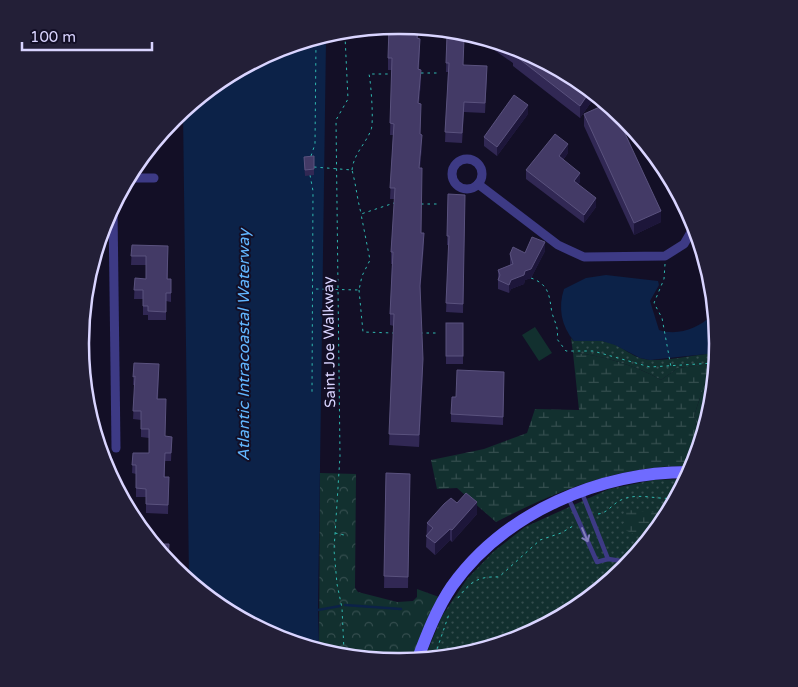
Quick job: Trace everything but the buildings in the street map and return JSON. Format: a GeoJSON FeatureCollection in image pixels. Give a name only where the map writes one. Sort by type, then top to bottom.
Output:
{"type":"FeatureCollection","features":[{"type":"Feature","properties":{"kind":"street"},"geometry":{"type":"LineString","coordinates":[[137,178],[154,178]]}},
{"type":"Feature","properties":{"kind":"street"},"geometry":{"type":"LineString","coordinates":[[478,184],[568,252],[592,258],[665,256],[684,244],[689,236]]}},
{"type":"Feature","properties":{"kind":"street"},"geometry":{"type":"LineString","coordinates":[[113,225],[116,448]]}},
{"type":"Feature","properties":{"kind":"street"},"geometry":{"type":"LineString","coordinates":[[420,653],[436,616],[452,587],[476,558],[504,533],[532,515],[581,492],[631,477],[680,473]]}},
{"type":"Feature","properties":{"kind":"lane"},"geometry":{"type":"LineString","coordinates":[[581,492],[608,559]]}},
{"type":"Feature","properties":{"kind":"lane"},"geometry":{"type":"LineString","coordinates":[[568,497],[597,562],[608,559],[620,561]]}},
{"type":"Feature","properties":{"kind":"path","name":"Saint Joe Walkway"},"geometry":{"type":"LineString","coordinates":[[344,648],[342,608],[334,557],[340,456],[336,120],[348,99],[345,39]]}},
{"type":"Feature","properties":{"kind":"path"},"geometry":{"type":"LineString","coordinates":[[312,392],[313,192],[310,179],[311,156],[315,144],[316,45]]}},
{"type":"Feature","properties":{"kind":"path"},"geometry":{"type":"LineString","coordinates":[[415,73],[440,73]]}},
{"type":"Feature","properties":{"kind":"path"},"geometry":{"type":"LineString","coordinates":[[393,333],[363,332],[359,290],[362,276],[370,260],[355,194],[356,186],[352,170],[357,152],[371,130],[373,118],[369,74],[397,74]]}},
{"type":"Feature","properties":{"kind":"path"},"geometry":{"type":"LineString","coordinates":[[313,167],[352,170]]}},
{"type":"Feature","properties":{"kind":"path"},"geometry":{"type":"LineString","coordinates":[[361,214],[391,202],[399,204]]}},
{"type":"Feature","properties":{"kind":"path"},"geometry":{"type":"LineString","coordinates":[[415,204],[440,204]]}},
{"type":"Feature","properties":{"kind":"path"},"geometry":{"type":"LineString","coordinates":[[665,256],[665,275],[654,303],[663,323],[671,368]]}},
{"type":"Feature","properties":{"kind":"path"},"geometry":{"type":"LineString","coordinates":[[531,278],[540,282],[551,297],[552,313],[559,330],[557,339],[562,348],[570,351],[599,352],[639,366],[671,368],[708,364]]}},
{"type":"Feature","properties":{"kind":"path"},"geometry":{"type":"LineString","coordinates":[[316,289],[359,290]]}},
{"type":"Feature","properties":{"kind":"path"},"geometry":{"type":"LineString","coordinates":[[412,333],[439,334]]}},
{"type":"Feature","properties":{"kind":"path"},"geometry":{"type":"LineString","coordinates":[[590,514],[607,512],[621,500],[629,497],[654,495],[667,497]]}},
{"type":"Feature","properties":{"kind":"path"},"geometry":{"type":"LineString","coordinates":[[457,599],[474,580],[484,576],[499,576],[540,540],[561,533],[580,522]]}},
{"type":"Feature","properties":{"kind":"path"},"geometry":{"type":"LineString","coordinates":[[335,533],[344,535]]}},
{"type":"Feature","properties":{"kind":"path"},"geometry":{"type":"LineString","coordinates":[[436,651],[451,608]]}},
{"type":"Feature","properties":{"kind":"green space"},"geometry":{"type":"Polygon","coordinates":[[[535,327],[552,353],[539,361],[522,335],[535,327]]]}},
{"type":"Feature","properties":{"kind":"green space"},"geometry":{"type":"Polygon","coordinates":[[[571,338],[574,341],[595,340],[611,343],[637,357],[647,360],[709,354],[708,365],[678,368],[661,380],[618,362],[573,353],[571,338]]]}},
{"type":"Feature","properties":{"kind":"green space"},"geometry":{"type":"Polygon","coordinates":[[[573,353],[618,362],[661,380],[678,368],[708,364],[707,377],[694,416],[697,426],[683,466],[641,469],[591,481],[543,499],[496,522],[457,488],[437,489],[431,460],[484,449],[527,433],[535,409],[579,410],[573,353]]]}},
{"type":"Feature","properties":{"kind":"green space"},"geometry":{"type":"Polygon","coordinates":[[[707,377],[697,426],[694,416],[707,377]]]}},
{"type":"Feature","properties":{"kind":"green space"},"geometry":{"type":"Polygon","coordinates":[[[320,473],[356,474],[355,588],[358,592],[397,602],[413,601],[417,597],[417,589],[439,597],[416,653],[359,651],[319,643],[320,473]]]}},
{"type":"Feature","properties":{"kind":"green space"},"geometry":{"type":"Polygon","coordinates":[[[677,479],[657,516],[632,548],[588,589],[554,612],[518,630],[479,643],[427,652],[442,616],[467,579],[493,552],[525,527],[609,489],[654,480],[677,479]]]}},
{"type":"Feature","properties":{"kind":"green space"},"geometry":{"type":"Polygon","coordinates":[[[628,510],[659,513],[641,537],[625,530],[621,516],[628,510]]]}},
{"type":"Feature","properties":{"kind":"water","name":"Atlantic Intracoastal Waterway"},"geometry":{"type":"Polygon","coordinates":[[[326,43],[319,643],[280,630],[244,612],[210,589],[189,571],[183,121],[210,98],[244,75],[280,57],[326,43]]]}},
{"type":"Feature","properties":{"kind":"water"},"geometry":{"type":"Polygon","coordinates":[[[606,275],[658,281],[659,285],[650,301],[659,330],[680,332],[694,327],[708,319],[709,354],[650,360],[640,358],[615,345],[602,341],[574,341],[566,329],[562,316],[562,296],[564,289],[586,278],[606,275]]]}},
{"type":"Feature","properties":{"kind":"waterway"},"geometry":{"type":"LineString","coordinates":[[345,605],[401,609]]}},
{"type":"Feature","properties":{"kind":"waterway"},"geometry":{"type":"LineString","coordinates":[[318,610],[340,606]]}}]}
